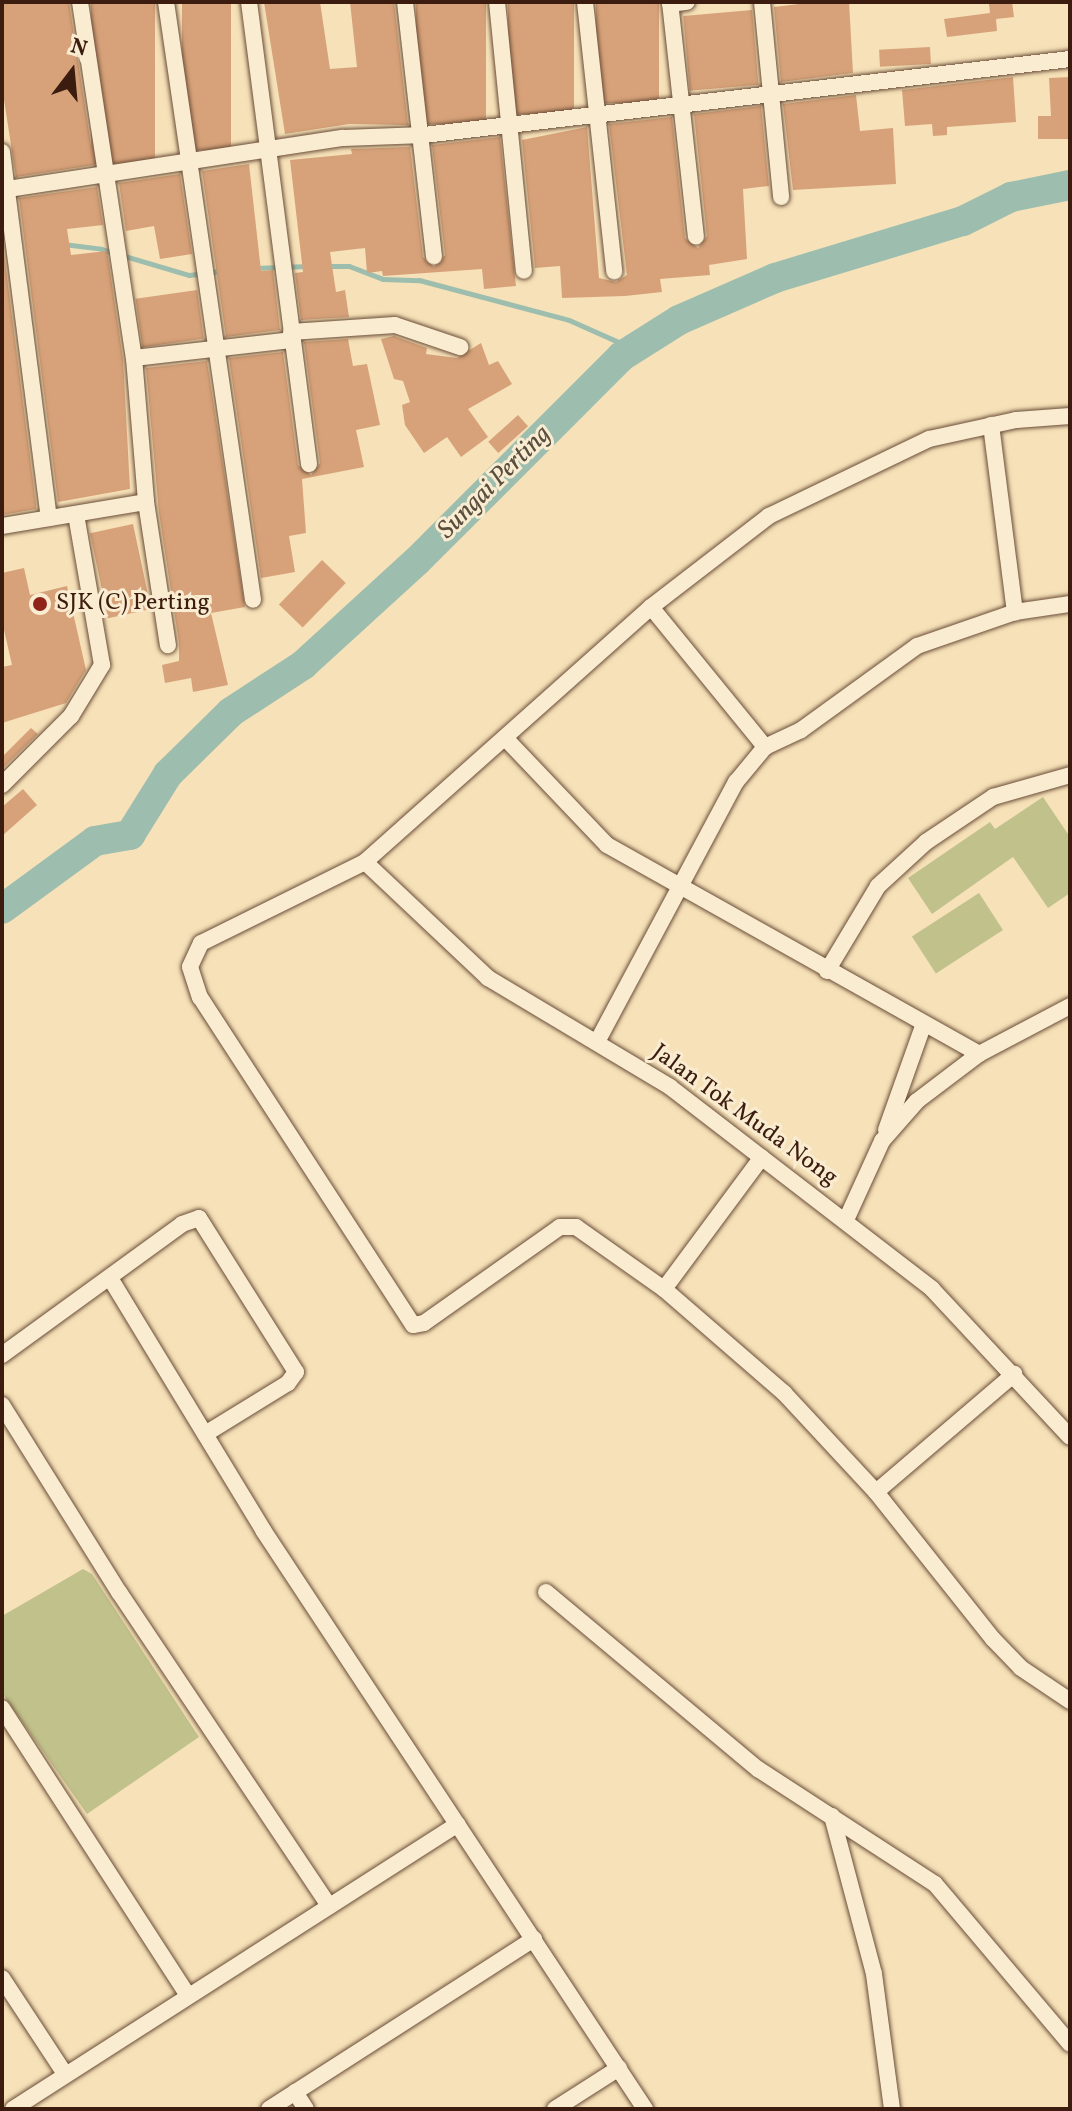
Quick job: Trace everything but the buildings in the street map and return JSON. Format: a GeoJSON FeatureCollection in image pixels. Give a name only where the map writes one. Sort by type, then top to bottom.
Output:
{"type":"FeatureCollection","features":[{"type":"Feature","properties":{"kind":"street"},"geometry":{"type":"LineString","coordinates":[[80,2],[134,358],[146,502],[168,645]]}},
{"type":"Feature","properties":{"kind":"street"},"geometry":{"type":"LineString","coordinates":[[166,2],[192,159],[253,600]]}},
{"type":"Feature","properties":{"kind":"street"},"geometry":{"type":"LineString","coordinates":[[249,2],[309,464]]}},
{"type":"Feature","properties":{"kind":"street"},"geometry":{"type":"LineString","coordinates":[[405,2],[424,135],[434,256]]}},
{"type":"Feature","properties":{"kind":"street"},"geometry":{"type":"LineString","coordinates":[[497,2],[524,271]]}},
{"type":"Feature","properties":{"kind":"street"},"geometry":{"type":"LineString","coordinates":[[585,2],[614,271]]}},
{"type":"Feature","properties":{"kind":"street"},"geometry":{"type":"LineString","coordinates":[[762,2],[781,197]]}},
{"type":"Feature","properties":{"kind":"street"},"geometry":{"type":"LineString","coordinates":[[675,3],[696,237]]}},
{"type":"Feature","properties":{"kind":"street"},"geometry":{"type":"LineString","coordinates":[[8,189],[269,147],[424,135],[1070,59]]}},
{"type":"Feature","properties":{"kind":"street"},"geometry":{"type":"LineString","coordinates":[[2,152],[49,518]]}},
{"type":"Feature","properties":{"kind":"street"},"geometry":{"type":"LineString","coordinates":[[134,358],[217,350],[292,336],[395,325],[460,347]]}},
{"type":"Feature","properties":{"kind":"street"},"geometry":{"type":"LineString","coordinates":[[1070,416],[991,425],[903,448],[769,516],[651,607],[507,740],[365,862],[201,943],[190,967],[200,997],[411,1323],[424,1323],[564,1225],[576,1227],[664,1289],[784,1393],[876,1492],[1002,1649],[1021,1668],[1070,1701]]}},
{"type":"Feature","properties":{"kind":"street"},"geometry":{"type":"LineString","coordinates":[[991,425],[1015,612]]}},
{"type":"Feature","properties":{"kind":"street"},"geometry":{"type":"LineString","coordinates":[[2,526],[146,502]]}},
{"type":"Feature","properties":{"kind":"street"},"geometry":{"type":"LineString","coordinates":[[2,785],[71,716],[102,665],[76,514]]}},
{"type":"Feature","properties":{"kind":"street"},"geometry":{"type":"LineString","coordinates":[[597,1042],[736,782],[765,747],[801,730],[893,659],[959,628],[1015,612],[1070,604]]}},
{"type":"Feature","properties":{"kind":"street"},"geometry":{"type":"LineString","coordinates":[[651,607],[765,747]]}},
{"type":"Feature","properties":{"kind":"street"},"geometry":{"type":"LineString","coordinates":[[507,740],[591,831],[678,888],[923,1026],[979,1054]]}},
{"type":"Feature","properties":{"kind":"street"},"geometry":{"type":"LineString","coordinates":[[827,971],[878,886],[926,842],[993,797],[1070,775]]}},
{"type":"Feature","properties":{"kind":"street","name":"Jalan Tok Muda Nong"},"geometry":{"type":"LineString","coordinates":[[365,862],[488,978],[670,1087],[932,1289],[1070,1437]]}},
{"type":"Feature","properties":{"kind":"street"},"geometry":{"type":"LineString","coordinates":[[882,1141],[917,1101],[979,1054],[1070,1006]]}},
{"type":"Feature","properties":{"kind":"street"},"geometry":{"type":"LineString","coordinates":[[846,1220],[882,1141],[923,1026]]}},
{"type":"Feature","properties":{"kind":"street"},"geometry":{"type":"LineString","coordinates":[[664,1289],[762,1157]]}},
{"type":"Feature","properties":{"kind":"street"},"geometry":{"type":"LineString","coordinates":[[2,1355],[182,1224],[199,1218],[295,1365],[294,1379],[205,1434]]}},
{"type":"Feature","properties":{"kind":"street"},"geometry":{"type":"LineString","coordinates":[[110,1278],[205,1434],[645,2109]]}},
{"type":"Feature","properties":{"kind":"street"},"geometry":{"type":"LineString","coordinates":[[876,1492],[1014,1374]]}},
{"type":"Feature","properties":{"kind":"street"},"geometry":{"type":"LineString","coordinates":[[2,1405],[119,1592],[329,1906]]}},
{"type":"Feature","properties":{"kind":"street"},"geometry":{"type":"LineString","coordinates":[[546,1592],[758,1769],[935,1884],[1070,2044]]}},
{"type":"Feature","properties":{"kind":"street"},"geometry":{"type":"LineString","coordinates":[[2,1708],[187,1994]]}},
{"type":"Feature","properties":{"kind":"street"},"geometry":{"type":"LineString","coordinates":[[832,1816],[874,1974],[892,2109]]}},
{"type":"Feature","properties":{"kind":"street"},"geometry":{"type":"LineString","coordinates":[[13,2109],[187,1994],[458,1824]]}},
{"type":"Feature","properties":{"kind":"street"},"geometry":{"type":"LineString","coordinates":[[269,2109],[534,1939]]}},
{"type":"Feature","properties":{"kind":"street"},"geometry":{"type":"LineString","coordinates":[[2,1978],[65,2074]]}},
{"type":"Feature","properties":{"kind":"street"},"geometry":{"type":"LineString","coordinates":[[555,2109],[619,2068]]}},
{"type":"Feature","properties":{"kind":"street"},"geometry":{"type":"LineString","coordinates":[[295,2092],[306,2109]]}},
{"type":"Feature","properties":{"kind":"green space"},"geometry":{"type":"Polygon","coordinates":[[[1043,797],[1070,837],[1070,893],[1048,908],[1013,857],[932,914],[908,878],[990,822],[995,829],[1043,797]]]}},
{"type":"Feature","properties":{"kind":"green space"},"geometry":{"type":"Polygon","coordinates":[[[979,893],[1003,930],[936,973],[912,937],[979,893]]]}},
{"type":"Feature","properties":{"kind":"green space"},"geometry":{"type":"Polygon","coordinates":[[[83,1569],[92,1574],[199,1737],[87,1814],[2,1693],[2,1616],[83,1569]]]}},
{"type":"Feature","properties":{"kind":"waterway","name":"Sungai Perting"},"geometry":{"type":"LineString","coordinates":[[2,909],[95,841],[130,835],[168,774],[231,712],[303,665],[417,561],[622,356],[679,320],[775,278],[963,221],[1011,197],[1070,185]]}},
{"type":"Feature","properties":{"kind":"waterway"},"geometry":{"type":"LineString","coordinates":[[63,244],[101,249],[189,275],[220,271]]}},
{"type":"Feature","properties":{"kind":"waterway"},"geometry":{"type":"LineString","coordinates":[[254,268],[308,266]]}},
{"type":"Feature","properties":{"kind":"waterway"},"geometry":{"type":"LineString","coordinates":[[326,266],[349,266],[383,279],[419,280],[569,320],[634,349]]}},
{"type":"Feature","properties":{"kind":"place","name":"SJK (C) Perting"},"geometry":{"type":"Point","coordinates":[40,604]}}]}
